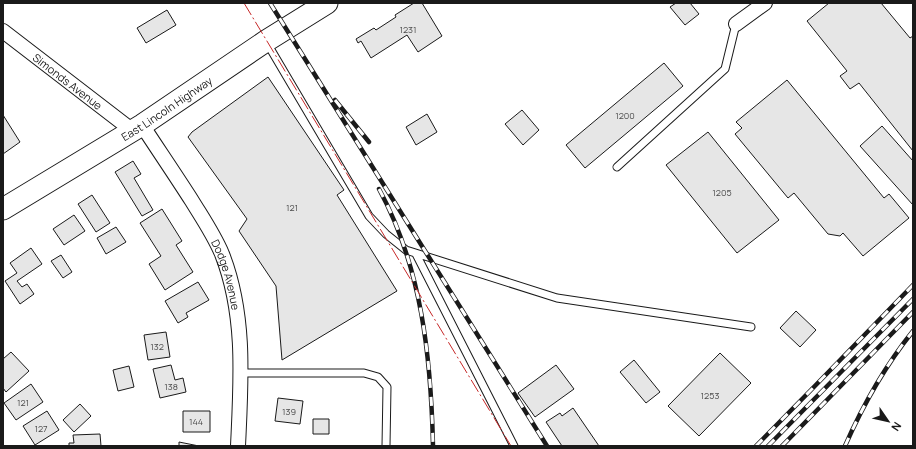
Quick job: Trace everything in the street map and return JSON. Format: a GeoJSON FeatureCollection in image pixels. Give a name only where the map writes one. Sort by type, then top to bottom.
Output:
{"type":"FeatureCollection","features":[{"type":"Feature","properties":{"kind":"main road","name":"East Lincoln Highway"},"geometry":{"type":"LineString","coordinates":[[3,209],[137,128],[266,41],[327,3]]}},
{"type":"Feature","properties":{"kind":"street"},"geometry":{"type":"LineString","coordinates":[[736,24],[765,3]]}},
{"type":"Feature","properties":{"kind":"street","name":"Simonds Avenue"},"geometry":{"type":"LineString","coordinates":[[3,31],[137,128]]}},
{"type":"Feature","properties":{"kind":"street","name":"Dodge Avenue"},"geometry":{"type":"LineString","coordinates":[[137,128],[213,234],[222,254],[236,300],[241,345],[238,446]]}},
{"type":"Feature","properties":{"kind":"lane"},"geometry":{"type":"LineString","coordinates":[[617,167],[726,69],[736,24]]}},
{"type":"Feature","properties":{"kind":"lane"},"geometry":{"type":"LineString","coordinates":[[266,41],[369,216],[390,238],[406,250],[557,298],[751,328]]}},
{"type":"Feature","properties":{"kind":"lane"},"geometry":{"type":"LineString","coordinates":[[416,254],[514,446]]}},
{"type":"Feature","properties":{"kind":"lane"},"geometry":{"type":"LineString","coordinates":[[241,373],[364,373],[378,377],[387,387],[386,446]]}},
{"type":"Feature","properties":{"kind":"building"},"geometry":{"type":"Polygon","coordinates":[[[414,3],[422,3],[442,36],[418,52],[407,35],[371,58],[361,41],[358,43],[356,39],[374,28],[376,30],[396,17],[395,15],[414,3]]]}},
{"type":"Feature","properties":{"kind":"building"},"geometry":{"type":"Polygon","coordinates":[[[676,3],[690,3],[699,14],[685,25],[670,7],[676,3]]]}},
{"type":"Feature","properties":{"kind":"building"},"geometry":{"type":"Polygon","coordinates":[[[829,3],[881,3],[910,38],[913,36],[913,151],[859,83],[850,89],[840,76],[847,71],[807,21],[829,3]]]}},
{"type":"Feature","properties":{"kind":"building"},"geometry":{"type":"Polygon","coordinates":[[[167,10],[176,25],[146,43],[137,28],[167,10]]]}},
{"type":"Feature","properties":{"kind":"building"},"geometry":{"type":"Polygon","coordinates":[[[664,63],[683,86],[585,168],[566,145],[664,63]]]}},
{"type":"Feature","properties":{"kind":"building"},"geometry":{"type":"Polygon","coordinates":[[[268,77],[344,190],[337,195],[397,291],[282,360],[276,286],[239,231],[247,219],[188,137],[192,132],[268,77]]]}},
{"type":"Feature","properties":{"kind":"building"},"geometry":{"type":"Polygon","coordinates":[[[787,80],[884,198],[889,194],[909,218],[863,256],[843,233],[840,236],[828,234],[794,193],[788,198],[735,134],[742,128],[736,122],[787,80]]]}},
{"type":"Feature","properties":{"kind":"building"},"geometry":{"type":"Polygon","coordinates":[[[522,110],[539,130],[523,145],[505,124],[522,110]]]}},
{"type":"Feature","properties":{"kind":"building"},"geometry":{"type":"Polygon","coordinates":[[[427,114],[437,132],[416,145],[406,127],[427,114]]]}},
{"type":"Feature","properties":{"kind":"building"},"geometry":{"type":"Polygon","coordinates":[[[3,115],[20,142],[3,154],[3,115]]]}},
{"type":"Feature","properties":{"kind":"building"},"geometry":{"type":"Polygon","coordinates":[[[882,126],[913,161],[913,205],[860,146],[882,126]]]}},
{"type":"Feature","properties":{"kind":"building"},"geometry":{"type":"Polygon","coordinates":[[[708,132],[779,220],[737,253],[666,165],[708,132]]]}},
{"type":"Feature","properties":{"kind":"building"},"geometry":{"type":"Polygon","coordinates":[[[133,161],[141,174],[134,178],[153,210],[142,216],[115,172],[133,161]]]}},
{"type":"Feature","properties":{"kind":"building"},"geometry":{"type":"Polygon","coordinates":[[[92,195],[110,223],[96,232],[78,204],[92,195]]]}},
{"type":"Feature","properties":{"kind":"building"},"geometry":{"type":"Polygon","coordinates":[[[162,209],[182,241],[176,245],[193,272],[165,290],[149,264],[161,256],[140,223],[162,209]]]}},
{"type":"Feature","properties":{"kind":"building"},"geometry":{"type":"Polygon","coordinates":[[[74,215],[85,231],[64,245],[53,229],[74,215]]]}},
{"type":"Feature","properties":{"kind":"building"},"geometry":{"type":"Polygon","coordinates":[[[116,227],[126,242],[106,254],[97,238],[116,227]]]}},
{"type":"Feature","properties":{"kind":"building"},"geometry":{"type":"Polygon","coordinates":[[[31,248],[42,264],[17,281],[22,287],[27,284],[34,294],[20,304],[5,281],[17,273],[10,263],[31,248]]]}},
{"type":"Feature","properties":{"kind":"building"},"geometry":{"type":"Polygon","coordinates":[[[61,255],[72,272],[63,278],[51,261],[61,255]]]}},
{"type":"Feature","properties":{"kind":"building"},"geometry":{"type":"Polygon","coordinates":[[[198,282],[209,300],[186,313],[188,317],[178,323],[165,301],[198,282]]]}},
{"type":"Feature","properties":{"kind":"building"},"geometry":{"type":"Polygon","coordinates":[[[796,311],[816,330],[800,347],[780,328],[796,311]]]}},
{"type":"Feature","properties":{"kind":"building"},"geometry":{"type":"Polygon","coordinates":[[[166,332],[170,357],[148,360],[144,335],[166,332]]]}},
{"type":"Feature","properties":{"kind":"building"},"geometry":{"type":"Polygon","coordinates":[[[11,352],[29,371],[6,392],[3,388],[3,359],[11,352]]]}},
{"type":"Feature","properties":{"kind":"building"},"geometry":{"type":"Polygon","coordinates":[[[720,353],[751,383],[699,436],[668,406],[720,353]]]}},
{"type":"Feature","properties":{"kind":"building"},"geometry":{"type":"Polygon","coordinates":[[[634,360],[660,392],[646,403],[620,372],[634,360]]]}},
{"type":"Feature","properties":{"kind":"building"},"geometry":{"type":"Polygon","coordinates":[[[171,365],[175,380],[183,378],[186,392],[160,398],[153,369],[171,365]]]}},
{"type":"Feature","properties":{"kind":"building"},"geometry":{"type":"Polygon","coordinates":[[[556,365],[574,389],[535,417],[518,393],[556,365]]]}},
{"type":"Feature","properties":{"kind":"building"},"geometry":{"type":"Polygon","coordinates":[[[129,366],[134,387],[118,391],[113,370],[129,366]]]}},
{"type":"Feature","properties":{"kind":"building"},"geometry":{"type":"Polygon","coordinates":[[[31,384],[43,402],[16,420],[4,403],[31,384]]]}},
{"type":"Feature","properties":{"kind":"building"},"geometry":{"type":"Polygon","coordinates":[[[278,398],[303,401],[300,424],[275,421],[278,398]]]}},
{"type":"Feature","properties":{"kind":"building"},"geometry":{"type":"Polygon","coordinates":[[[80,404],[91,416],[74,432],[63,420],[80,404]]]}},
{"type":"Feature","properties":{"kind":"building"},"geometry":{"type":"Polygon","coordinates":[[[573,408],[599,446],[562,446],[546,422],[560,413],[562,416],[573,408]]]}},
{"type":"Feature","properties":{"kind":"building"},"geometry":{"type":"Polygon","coordinates":[[[47,411],[59,430],[35,445],[23,426],[47,411]]]}},
{"type":"Feature","properties":{"kind":"building"},"geometry":{"type":"Polygon","coordinates":[[[183,411],[210,411],[210,432],[183,432],[183,411]]]}},
{"type":"Feature","properties":{"kind":"building"},"geometry":{"type":"Polygon","coordinates":[[[313,419],[329,419],[329,434],[313,434],[313,419]]]}},
{"type":"Feature","properties":{"kind":"building"},"geometry":{"type":"Polygon","coordinates":[[[100,434],[101,446],[69,446],[69,443],[74,443],[73,435],[100,434]]]}},
{"type":"Feature","properties":{"kind":"building"},"geometry":{"type":"Polygon","coordinates":[[[179,442],[199,446],[179,446],[179,442]]]}},
{"type":"Feature","properties":{"kind":"railway"},"geometry":{"type":"LineString","coordinates":[[270,3],[547,446]]}},
{"type":"Feature","properties":{"kind":"railway"},"geometry":{"type":"LineString","coordinates":[[335,100],[369,142]]}},
{"type":"Feature","properties":{"kind":"railway"},"geometry":{"type":"LineString","coordinates":[[379,189],[394,219],[405,250],[421,314],[430,380],[433,446]]}},
{"type":"Feature","properties":{"kind":"railway"},"geometry":{"type":"LineString","coordinates":[[756,446],[913,285]]}},
{"type":"Feature","properties":{"kind":"railway"},"geometry":{"type":"LineString","coordinates":[[768,446],[913,299]]}},
{"type":"Feature","properties":{"kind":"railway"},"geometry":{"type":"LineString","coordinates":[[782,446],[913,312]]}},
{"type":"Feature","properties":{"kind":"railway"},"geometry":{"type":"LineString","coordinates":[[845,446],[875,386],[913,331]]}},
{"type":"Feature","properties":{"kind":"power"},"geometry":{"type":"LineString","coordinates":[[244,3],[511,446]]}}]}
